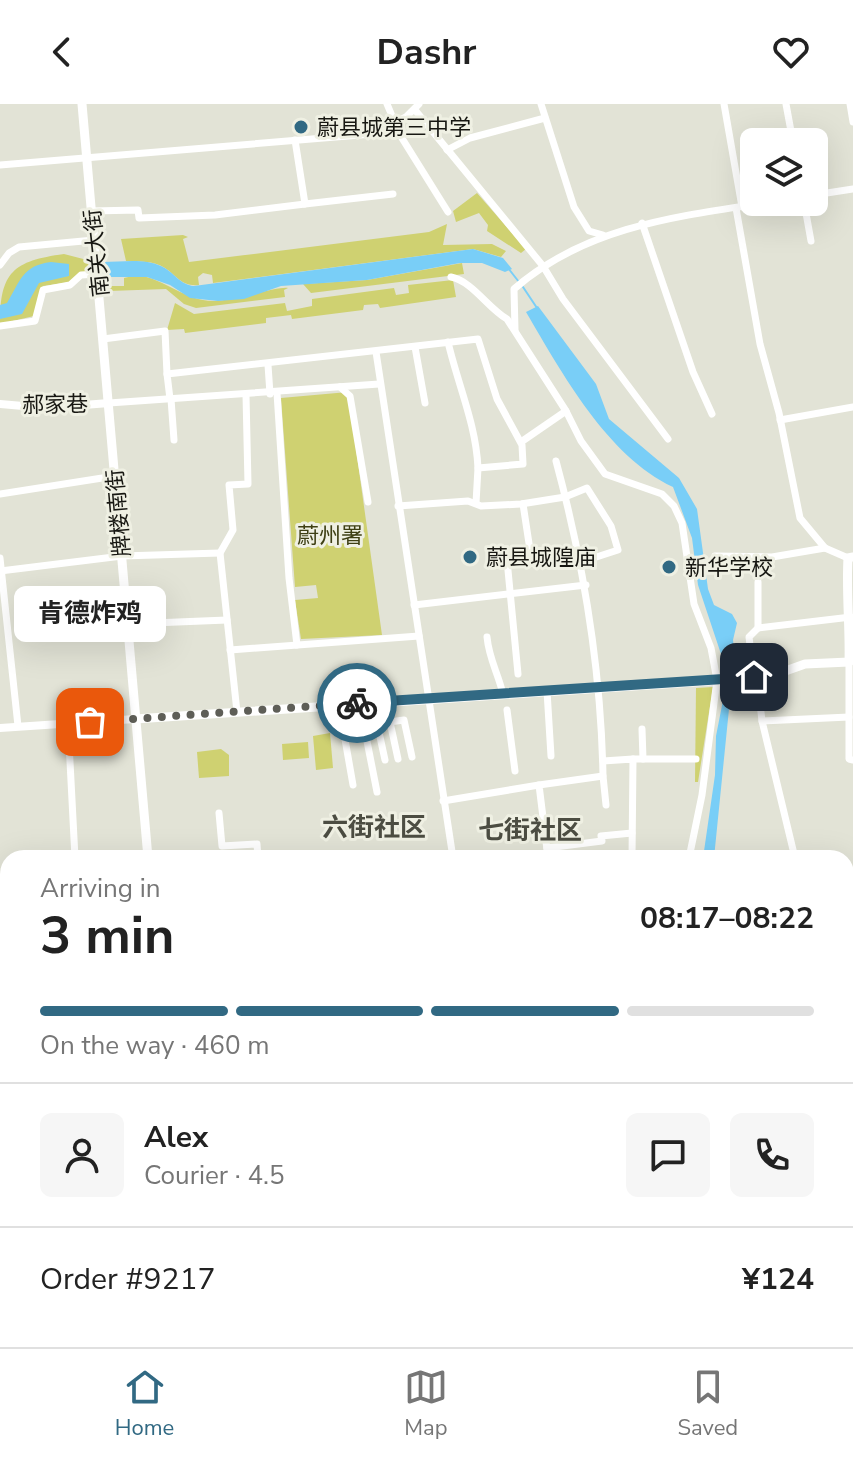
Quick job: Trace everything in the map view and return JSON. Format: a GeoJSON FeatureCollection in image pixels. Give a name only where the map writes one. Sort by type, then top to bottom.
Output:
{"type":"FeatureCollection","features":[{"type":"Feature","properties":{"kind":"main road","name":"南关大街"},"geometry":{"type":"LineString","coordinates":[[82,104],[109,403]]}},
{"type":"Feature","properties":{"kind":"main road","name":"牌楼南街"},"geometry":{"type":"LineString","coordinates":[[109,403],[147,850]]}},
{"type":"Feature","properties":{"kind":"main road"},"geometry":{"type":"LineString","coordinates":[[135,719],[430,698],[505,700],[547,691],[740,679],[805,664],[849,662],[851,557]]}},
{"type":"Feature","properties":{"kind":"street"},"geometry":{"type":"LineString","coordinates":[[387,104],[400,135],[448,212]]}},
{"type":"Feature","properties":{"kind":"street"},"geometry":{"type":"LineString","coordinates":[[541,104],[574,207],[589,231],[606,235]]}},
{"type":"Feature","properties":{"kind":"street"},"geometry":{"type":"LineString","coordinates":[[724,104],[760,344],[780,420],[800,518],[825,548]]}},
{"type":"Feature","properties":{"kind":"street"},"geometry":{"type":"LineString","coordinates":[[786,104],[790,128]]}},
{"type":"Feature","properties":{"kind":"street"},"geometry":{"type":"LineString","coordinates":[[850,104],[853,122]]}},
{"type":"Feature","properties":{"kind":"street"},"geometry":{"type":"LineString","coordinates":[[0,165],[372,134],[417,107],[447,150],[543,266],[563,299],[668,439]]}},
{"type":"Feature","properties":{"kind":"street"},"geometry":{"type":"LineString","coordinates":[[447,150],[470,138],[545,118]]}},
{"type":"Feature","properties":{"kind":"street"},"geometry":{"type":"LineString","coordinates":[[295,140],[305,204]]}},
{"type":"Feature","properties":{"kind":"street"},"geometry":{"type":"LineString","coordinates":[[828,193],[853,189]]}},
{"type":"Feature","properties":{"kind":"street"},"geometry":{"type":"LineString","coordinates":[[92,211],[138,210],[139,218],[200,216],[393,194]]}},
{"type":"Feature","properties":{"kind":"street"},"geometry":{"type":"LineString","coordinates":[[515,332],[514,289],[543,266],[606,235],[642,223],[739,207]]}},
{"type":"Feature","properties":{"kind":"street"},"geometry":{"type":"LineString","coordinates":[[807,216],[811,241]]}},
{"type":"Feature","properties":{"kind":"street"},"geometry":{"type":"LineString","coordinates":[[642,223],[693,372],[712,414]]}},
{"type":"Feature","properties":{"kind":"street"},"geometry":{"type":"LineString","coordinates":[[0,265],[9,253],[19,247],[94,240]]}},
{"type":"Feature","properties":{"kind":"street"},"geometry":{"type":"LineString","coordinates":[[0,326],[35,321],[43,290],[70,285],[81,275],[97,274]]}},
{"type":"Feature","properties":{"kind":"street"},"geometry":{"type":"LineString","coordinates":[[451,277],[463,279],[494,312],[507,319],[566,411],[581,441],[605,474],[662,494],[674,506],[682,523],[694,604],[711,648],[718,680],[702,795],[691,850]]}},
{"type":"Feature","properties":{"kind":"street"},"geometry":{"type":"LineString","coordinates":[[103,339],[165,331],[174,440]]}},
{"type":"Feature","properties":{"kind":"street"},"geometry":{"type":"LineString","coordinates":[[167,374],[478,339],[497,399],[521,442],[523,464],[478,468]]}},
{"type":"Feature","properties":{"kind":"street"},"geometry":{"type":"LineString","coordinates":[[448,342],[457,382],[475,431],[478,468],[476,503]]}},
{"type":"Feature","properties":{"kind":"street"},"geometry":{"type":"LineString","coordinates":[[415,347],[425,403]]}},
{"type":"Feature","properties":{"kind":"street"},"geometry":{"type":"LineString","coordinates":[[376,352],[452,850]]}},
{"type":"Feature","properties":{"kind":"street"},"geometry":{"type":"LineString","coordinates":[[268,365],[274,393],[297,645]]}},
{"type":"Feature","properties":{"kind":"street"},"geometry":{"type":"LineString","coordinates":[[109,403],[379,384]]}},
{"type":"Feature","properties":{"kind":"street"},"geometry":{"type":"LineString","coordinates":[[340,387],[350,396],[368,502]]}},
{"type":"Feature","properties":{"kind":"street"},"geometry":{"type":"LineString","coordinates":[[237,712],[220,553],[233,530],[229,485],[248,484],[246,395]]}},
{"type":"Feature","properties":{"kind":"street","name":"郝家巷"},"geometry":{"type":"LineString","coordinates":[[0,404],[46,408],[109,403]]}},
{"type":"Feature","properties":{"kind":"street"},"geometry":{"type":"LineString","coordinates":[[780,420],[853,407]]}},
{"type":"Feature","properties":{"kind":"street"},"geometry":{"type":"LineString","coordinates":[[521,442],[536,435],[566,411]]}},
{"type":"Feature","properties":{"kind":"street"},"geometry":{"type":"LineString","coordinates":[[556,461],[586,585],[600,688],[606,805]]}},
{"type":"Feature","properties":{"kind":"street"},"geometry":{"type":"LineString","coordinates":[[0,494],[115,476]]}},
{"type":"Feature","properties":{"kind":"street"},"geometry":{"type":"LineString","coordinates":[[398,506],[523,504],[565,497],[587,488],[602,509],[618,550],[581,562]]}},
{"type":"Feature","properties":{"kind":"street"},"geometry":{"type":"LineString","coordinates":[[523,504],[530,550]]}},
{"type":"Feature","properties":{"kind":"street"},"geometry":{"type":"LineString","coordinates":[[715,556],[772,557],[825,548],[851,557]]}},
{"type":"Feature","properties":{"kind":"street"},"geometry":{"type":"LineString","coordinates":[[1,571],[122,556],[220,553]]}},
{"type":"Feature","properties":{"kind":"street"},"geometry":{"type":"LineString","coordinates":[[0,558],[4,621],[18,726]]}},
{"type":"Feature","properties":{"kind":"street"},"geometry":{"type":"LineString","coordinates":[[507,560],[518,674]]}},
{"type":"Feature","properties":{"kind":"street"},"geometry":{"type":"LineString","coordinates":[[758,582],[758,628]]}},
{"type":"Feature","properties":{"kind":"street"},"geometry":{"type":"LineString","coordinates":[[414,605],[586,585]]}},
{"type":"Feature","properties":{"kind":"street"},"geometry":{"type":"LineString","coordinates":[[793,850],[762,721],[749,637],[758,628],[851,617]]}},
{"type":"Feature","properties":{"kind":"street"},"geometry":{"type":"LineString","coordinates":[[128,624],[227,620]]}},
{"type":"Feature","properties":{"kind":"street"},"geometry":{"type":"LineString","coordinates":[[230,650],[419,636]]}},
{"type":"Feature","properties":{"kind":"street"},"geometry":{"type":"LineString","coordinates":[[487,637],[490,662],[499,675],[505,700],[515,771]]}},
{"type":"Feature","properties":{"kind":"street"},"geometry":{"type":"LineString","coordinates":[[849,662],[849,759],[853,760]]}},
{"type":"Feature","properties":{"kind":"street"},"geometry":{"type":"LineString","coordinates":[[547,691],[551,756]]}},
{"type":"Feature","properties":{"kind":"street"},"geometry":{"type":"LineString","coordinates":[[358,703],[359,726],[404,720],[412,757]]}},
{"type":"Feature","properties":{"kind":"street"},"geometry":{"type":"LineString","coordinates":[[339,705],[353,785]]}},
{"type":"Feature","properties":{"kind":"street"},"geometry":{"type":"LineString","coordinates":[[762,721],[849,717]]}},
{"type":"Feature","properties":{"kind":"street"},"geometry":{"type":"LineString","coordinates":[[0,728],[135,719]]}},
{"type":"Feature","properties":{"kind":"street"},"geometry":{"type":"LineString","coordinates":[[390,722],[398,759]]}},
{"type":"Feature","properties":{"kind":"street"},"geometry":{"type":"LineString","coordinates":[[68,723],[75,850]]}},
{"type":"Feature","properties":{"kind":"street"},"geometry":{"type":"LineString","coordinates":[[377,723],[385,760]]}},
{"type":"Feature","properties":{"kind":"street"},"geometry":{"type":"LineString","coordinates":[[364,726],[377,792]]}},
{"type":"Feature","properties":{"kind":"street"},"geometry":{"type":"LineString","coordinates":[[642,729],[643,759]]}},
{"type":"Feature","properties":{"kind":"street"},"geometry":{"type":"LineString","coordinates":[[632,850],[633,759]]}},
{"type":"Feature","properties":{"kind":"street"},"geometry":{"type":"LineString","coordinates":[[603,761],[696,759]]}},
{"type":"Feature","properties":{"kind":"street"},"geometry":{"type":"LineString","coordinates":[[443,801],[603,776]]}},
{"type":"Feature","properties":{"kind":"street"},"geometry":{"type":"LineString","coordinates":[[539,785],[547,848],[602,841],[601,836],[632,833]]}},
{"type":"Feature","properties":{"kind":"street"},"geometry":{"type":"LineString","coordinates":[[219,813],[222,846],[257,844],[257,850]]}},
{"type":"Feature","properties":{"kind":"green space"},"geometry":{"type":"Polygon","coordinates":[[[477,193],[526,249],[521,253],[487,231],[488,225],[479,213],[456,222],[453,211],[477,193]]]}},
{"type":"Feature","properties":{"kind":"green space"},"geometry":{"type":"Polygon","coordinates":[[[447,224],[443,245],[492,244],[506,251],[501,257],[473,249],[213,283],[212,275],[203,273],[198,277],[199,285],[193,285],[184,283],[156,264],[126,261],[121,239],[183,235],[188,237],[183,239],[189,262],[429,232],[447,224]]]}},
{"type":"Feature","properties":{"kind":"green space"},"geometry":{"type":"Polygon","coordinates":[[[64,254],[91,261],[92,272],[71,282],[43,286],[34,316],[0,324],[3,292],[13,272],[32,261],[64,254]]]}},
{"type":"Feature","properties":{"kind":"green space"},"geometry":{"type":"Polygon","coordinates":[[[462,263],[464,274],[311,293],[303,284],[367,280],[462,263]]]}},
{"type":"Feature","properties":{"kind":"green space"},"geometry":{"type":"Polygon","coordinates":[[[137,275],[195,298],[215,301],[288,288],[284,290],[285,297],[196,308],[184,304],[166,289],[109,291],[105,286],[124,286],[124,278],[137,275]]]}},
{"type":"Feature","properties":{"kind":"green space"},"geometry":{"type":"Polygon","coordinates":[[[453,280],[456,297],[380,308],[378,304],[364,305],[363,310],[292,319],[291,315],[266,318],[266,323],[185,333],[184,329],[167,330],[175,303],[194,314],[285,303],[287,311],[312,306],[312,299],[394,288],[396,295],[409,293],[408,285],[453,280]]]}},
{"type":"Feature","properties":{"kind":"green space","name":"蔚州署"},"geometry":{"type":"Polygon","coordinates":[[[348,392],[382,635],[301,639],[295,600],[318,598],[316,585],[295,587],[281,398],[348,392]]]}},
{"type":"Feature","properties":{"kind":"green space"},"geometry":{"type":"Polygon","coordinates":[[[713,687],[698,782],[695,782],[696,688],[713,687]]]}},
{"type":"Feature","properties":{"kind":"green space"},"geometry":{"type":"Polygon","coordinates":[[[330,733],[333,768],[316,770],[313,736],[330,733]]]}},
{"type":"Feature","properties":{"kind":"green space"},"geometry":{"type":"Polygon","coordinates":[[[308,742],[309,758],[283,760],[282,744],[308,742]]]}},
{"type":"Feature","properties":{"kind":"green space"},"geometry":{"type":"Polygon","coordinates":[[[221,749],[229,755],[229,776],[199,778],[197,752],[221,749]]]}},
{"type":"Feature","properties":{"kind":"water"},"geometry":{"type":"Polygon","coordinates":[[[473,249],[503,258],[512,269],[505,272],[482,263],[460,263],[367,280],[281,286],[244,299],[218,301],[190,298],[170,285],[147,277],[104,277],[103,262],[140,261],[154,264],[194,286],[473,249]]]}},
{"type":"Feature","properties":{"kind":"water"},"geometry":{"type":"Polygon","coordinates":[[[51,262],[69,264],[69,276],[39,283],[22,314],[0,319],[0,305],[7,303],[23,275],[34,267],[51,262]]]}},
{"type":"Feature","properties":{"kind":"water"},"geometry":{"type":"Polygon","coordinates":[[[538,306],[596,384],[609,419],[679,478],[697,509],[708,589],[714,605],[732,614],[737,623],[733,640],[737,673],[729,709],[715,850],[704,850],[715,775],[716,736],[725,690],[721,654],[698,585],[692,538],[673,487],[649,473],[607,434],[571,386],[526,312],[538,306]]]}},
{"type":"Feature","properties":{"kind":"waterway"},"geometry":{"type":"LineString","coordinates":[[508,268],[519,282]]}},
{"type":"Feature","properties":{"kind":"waterway"},"geometry":{"type":"LineString","coordinates":[[523,287],[537,308]]}},
{"type":"Feature","properties":{"kind":"way so far"},"geometry":{"type":"LineString","coordinates":[[90,722],[357,703]]}},
{"type":"Feature","properties":{"kind":"place","name":"蔚县城第三中学"},"geometry":{"type":"Point","coordinates":[301,127]}},
{"type":"Feature","properties":{"kind":"place","name":"蔚县城隍庙"},"geometry":{"type":"Point","coordinates":[470,557]}},
{"type":"Feature","properties":{"kind":"place","name":"新华学校"},"geometry":{"type":"Point","coordinates":[669,567]}},
{"type":"Feature","properties":{"kind":"place","name":"肯德炸鸡"},"geometry":{"type":"Point","coordinates":[90,722]}},
{"type":"Feature","properties":{"kind":"district","name":"六街社区"},"geometry":{"type":"Point","coordinates":[374,827]}},
{"type":"Feature","properties":{"kind":"district","name":"七街社区"},"geometry":{"type":"Point","coordinates":[530,830]}},
{"type":"Feature","properties":{"kind":"route"},"geometry":{"type":"LineString","coordinates":[[357,703],[754,677]]}}]}
